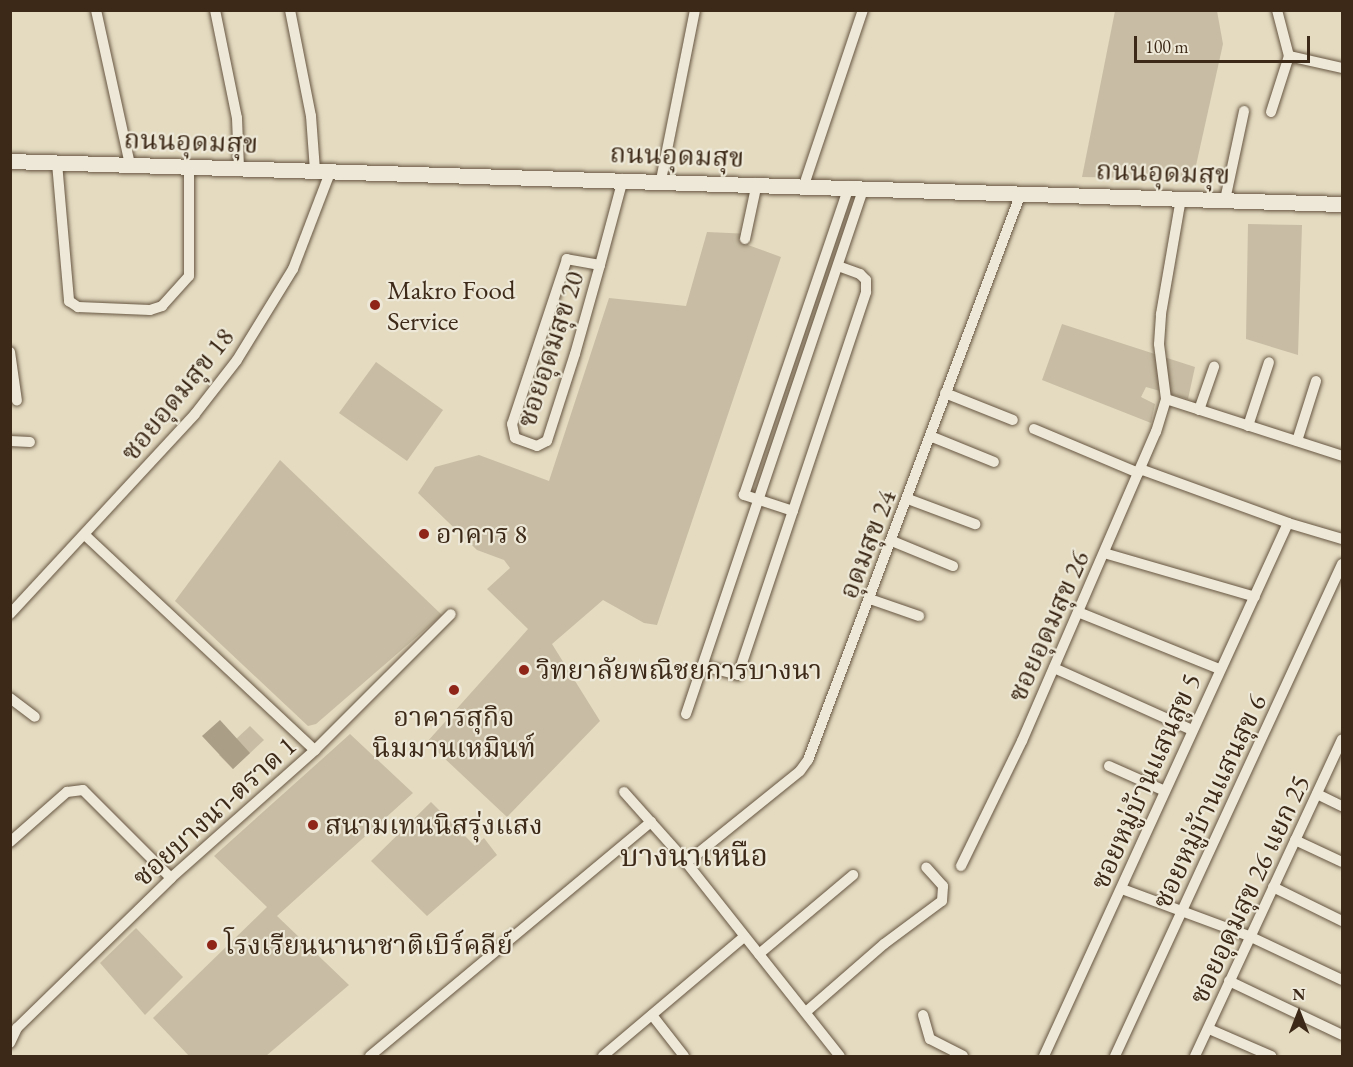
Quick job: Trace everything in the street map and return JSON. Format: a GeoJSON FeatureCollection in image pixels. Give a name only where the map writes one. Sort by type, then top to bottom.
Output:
{"type":"FeatureCollection","features":[{"type":"Feature","properties":{"kind":"main road","name":"ถนนอุดมสุข"},"geometry":{"type":"LineString","coordinates":[[10,162],[757,183],[1342,204]]}},
{"type":"Feature","properties":{"kind":"street"},"geometry":{"type":"LineString","coordinates":[[96,10],[130,165]]}},
{"type":"Feature","properties":{"kind":"street"},"geometry":{"type":"LineString","coordinates":[[290,10],[311,116],[315,170]]}},
{"type":"Feature","properties":{"kind":"street"},"geometry":{"type":"LineString","coordinates":[[661,180],[695,10]]}},
{"type":"Feature","properties":{"kind":"street"},"geometry":{"type":"LineString","coordinates":[[804,185],[863,10]]}},
{"type":"Feature","properties":{"kind":"street"},"geometry":{"type":"LineString","coordinates":[[1271,111],[1288,56],[1277,10]]}},
{"type":"Feature","properties":{"kind":"street"},"geometry":{"type":"LineString","coordinates":[[216,11],[237,118],[239,168]]}},
{"type":"Feature","properties":{"kind":"street"},"geometry":{"type":"LineString","coordinates":[[1288,56],[1342,68]]}},
{"type":"Feature","properties":{"kind":"street"},"geometry":{"type":"LineString","coordinates":[[1225,200],[1244,111]]}},
{"type":"Feature","properties":{"kind":"street"},"geometry":{"type":"LineString","coordinates":[[57,163],[69,301],[78,307],[150,310],[162,306],[189,276],[189,167]]}},
{"type":"Feature","properties":{"kind":"street","name":"ซอยอุดมสุข 18"},"geometry":{"type":"LineString","coordinates":[[10,614],[86,536],[195,414],[254,337],[292,269],[332,170]]}},
{"type":"Feature","properties":{"kind":"street","name":"ซอยอุดมสุข 20"},"geometry":{"type":"LineString","coordinates":[[600,265],[567,259],[512,424],[515,438],[537,446],[547,441],[600,265],[623,179]]}},
{"type":"Feature","properties":{"kind":"street"},"geometry":{"type":"LineString","coordinates":[[745,239],[757,183]]}},
{"type":"Feature","properties":{"kind":"street"},"geometry":{"type":"LineString","coordinates":[[793,511],[744,495],[826,254],[856,187]]}},
{"type":"Feature","properties":{"kind":"street"},"geometry":{"type":"LineString","coordinates":[[686,714],[839,263],[856,187]]}},
{"type":"Feature","properties":{"kind":"street","name":"อุดมสุข 24"},"geometry":{"type":"LineString","coordinates":[[686,864],[800,771],[808,760],[908,499],[945,393],[1021,193]]}},
{"type":"Feature","properties":{"kind":"street","name":"ซอยอุดมสุข 26"},"geometry":{"type":"LineString","coordinates":[[961,866],[1054,668],[1139,471],[1166,399],[1159,344],[1161,314],[1181,198]]}},
{"type":"Feature","properties":{"kind":"street"},"geometry":{"type":"LineString","coordinates":[[703,666],[738,675],[866,292],[866,280],[860,274],[826,254]]}},
{"type":"Feature","properties":{"kind":"street"},"geometry":{"type":"LineString","coordinates":[[10,352],[17,402]]}},
{"type":"Feature","properties":{"kind":"street"},"geometry":{"type":"LineString","coordinates":[[1248,426],[1269,362]]}},
{"type":"Feature","properties":{"kind":"street"},"geometry":{"type":"LineString","coordinates":[[1199,410],[1214,367]]}},
{"type":"Feature","properties":{"kind":"street"},"geometry":{"type":"LineString","coordinates":[[1297,441],[1316,381]]}},
{"type":"Feature","properties":{"kind":"street"},"geometry":{"type":"LineString","coordinates":[[945,393],[1013,420]]}},
{"type":"Feature","properties":{"kind":"street"},"geometry":{"type":"LineString","coordinates":[[1166,399],[1342,456]]}},
{"type":"Feature","properties":{"kind":"street"},"geometry":{"type":"LineString","coordinates":[[1034,429],[1139,471],[1288,523],[1342,539]]}},
{"type":"Feature","properties":{"kind":"street"},"geometry":{"type":"LineString","coordinates":[[930,436],[994,462]]}},
{"type":"Feature","properties":{"kind":"street"},"geometry":{"type":"LineString","coordinates":[[10,441],[30,442]]}},
{"type":"Feature","properties":{"kind":"street"},"geometry":{"type":"LineString","coordinates":[[908,499],[975,524]]}},
{"type":"Feature","properties":{"kind":"street","name":"ซอยหมู่บ้านแสนสุข 5"},"geometry":{"type":"LineString","coordinates":[[1044,1056],[1122,889],[1219,669],[1288,523]]}},
{"type":"Feature","properties":{"kind":"street"},"geometry":{"type":"LineString","coordinates":[[86,536],[315,750]]}},
{"type":"Feature","properties":{"kind":"street"},"geometry":{"type":"LineString","coordinates":[[892,541],[953,566]]}},
{"type":"Feature","properties":{"kind":"street"},"geometry":{"type":"LineString","coordinates":[[1104,553],[1255,597]]}},
{"type":"Feature","properties":{"kind":"street","name":"ซอยหมู่บ้านแสนสุข 6"},"geometry":{"type":"LineString","coordinates":[[1115,1056],[1342,564]]}},
{"type":"Feature","properties":{"kind":"street"},"geometry":{"type":"LineString","coordinates":[[870,599],[919,616]]}},
{"type":"Feature","properties":{"kind":"street"},"geometry":{"type":"LineString","coordinates":[[1078,612],[1219,669]]}},
{"type":"Feature","properties":{"kind":"street","name":"ซอยบางนา-ตราด 1"},"geometry":{"type":"LineString","coordinates":[[10,1043],[17,1028],[171,878],[315,750],[451,614]]}},
{"type":"Feature","properties":{"kind":"street"},"geometry":{"type":"LineString","coordinates":[[1054,668],[1192,730]]}},
{"type":"Feature","properties":{"kind":"street"},"geometry":{"type":"LineString","coordinates":[[10,698],[34,717]]}},
{"type":"Feature","properties":{"kind":"street","name":"ซอยอุดมสุข 26 แยก 25"},"geometry":{"type":"LineString","coordinates":[[1195,1056],[1342,739]]}},
{"type":"Feature","properties":{"kind":"street"},"geometry":{"type":"LineString","coordinates":[[1109,766],[1165,791]]}},
{"type":"Feature","properties":{"kind":"street"},"geometry":{"type":"LineString","coordinates":[[10,842],[67,792],[83,790],[171,878]]}},
{"type":"Feature","properties":{"kind":"street"},"geometry":{"type":"LineString","coordinates":[[624,792],[807,1011],[840,1056]]}},
{"type":"Feature","properties":{"kind":"street"},"geometry":{"type":"LineString","coordinates":[[1317,794],[1342,806]]}},
{"type":"Feature","properties":{"kind":"street"},"geometry":{"type":"LineString","coordinates":[[370,1056],[651,822]]}},
{"type":"Feature","properties":{"kind":"street"},"geometry":{"type":"LineString","coordinates":[[1295,840],[1342,862]]}},
{"type":"Feature","properties":{"kind":"street"},"geometry":{"type":"LineString","coordinates":[[807,1011],[884,944],[942,900],[943,886],[926,867]]}},
{"type":"Feature","properties":{"kind":"street"},"geometry":{"type":"LineString","coordinates":[[759,954],[853,875]]}},
{"type":"Feature","properties":{"kind":"street"},"geometry":{"type":"LineString","coordinates":[[1273,887],[1342,921]]}},
{"type":"Feature","properties":{"kind":"street"},"geometry":{"type":"LineString","coordinates":[[1122,889],[1182,914],[1249,936],[1342,980]]}},
{"type":"Feature","properties":{"kind":"street"},"geometry":{"type":"LineString","coordinates":[[603,1056],[744,937]]}},
{"type":"Feature","properties":{"kind":"street"},"geometry":{"type":"LineString","coordinates":[[1229,981],[1342,1035]]}},
{"type":"Feature","properties":{"kind":"street"},"geometry":{"type":"LineString","coordinates":[[652,1015],[684,1056]]}},
{"type":"Feature","properties":{"kind":"street"},"geometry":{"type":"LineString","coordinates":[[923,1015],[930,1039],[963,1056]]}},
{"type":"Feature","properties":{"kind":"street"},"geometry":{"type":"LineString","coordinates":[[1209,1029],[1271,1056]]}},
{"type":"Feature","properties":{"kind":"shaded area"},"geometry":{"type":"Polygon","coordinates":[[[1115,11],[1217,11],[1223,44],[1193,179],[1082,177],[1115,11]]]}},
{"type":"Feature","properties":{"kind":"shaded area"},"geometry":{"type":"Polygon","coordinates":[[[1248,224],[1302,225],[1298,355],[1246,339],[1248,224]]]}},
{"type":"Feature","properties":{"kind":"shaded area"},"geometry":{"type":"Polygon","coordinates":[[[707,232],[751,234],[748,245],[781,257],[657,625],[644,623],[603,600],[552,644],[600,721],[507,817],[427,742],[528,629],[487,589],[510,568],[504,560],[477,550],[418,493],[435,467],[479,455],[549,481],[609,298],[686,306],[707,232]]]}},
{"type":"Feature","properties":{"kind":"shaded area"},"geometry":{"type":"Polygon","coordinates":[[[1062,324],[1195,367],[1188,399],[1146,387],[1141,397],[1155,404],[1151,423],[1042,380],[1062,324]]]}},
{"type":"Feature","properties":{"kind":"shaded area"},"geometry":{"type":"Polygon","coordinates":[[[376,362],[443,410],[407,461],[339,413],[376,362]]]}},
{"type":"Feature","properties":{"kind":"shaded area"},"geometry":{"type":"Polygon","coordinates":[[[280,460],[442,615],[316,724],[308,726],[175,601],[280,460]]]}},
{"type":"Feature","properties":{"kind":"shaded area"},"geometry":{"type":"Polygon","coordinates":[[[220,720],[250,753],[233,769],[202,736],[220,720]]]}},
{"type":"Feature","properties":{"kind":"shaded area"},"geometry":{"type":"Polygon","coordinates":[[[250,726],[264,740],[233,769],[219,755],[250,726]]]}},
{"type":"Feature","properties":{"kind":"shaded area"},"geometry":{"type":"Polygon","coordinates":[[[350,734],[413,793],[277,916],[349,985],[266,1056],[189,1056],[153,1018],[267,907],[214,856],[350,734]]]}},
{"type":"Feature","properties":{"kind":"shaded area"},"geometry":{"type":"Polygon","coordinates":[[[431,802],[475,846],[484,838],[497,855],[427,916],[371,861],[431,802]]]}},
{"type":"Feature","properties":{"kind":"shaded area"},"geometry":{"type":"Polygon","coordinates":[[[136,928],[183,977],[145,1015],[100,963],[136,928]]]}},
{"type":"Feature","properties":{"kind":"place","name":"Makro Food Service"},"geometry":{"type":"Point","coordinates":[375,305]}},
{"type":"Feature","properties":{"kind":"place","name":"อาคาร 8"},"geometry":{"type":"Point","coordinates":[424,534]}},
{"type":"Feature","properties":{"kind":"place","name":"วิทยาลัยพณิชยการบางนา"},"geometry":{"type":"Point","coordinates":[524,670]}},
{"type":"Feature","properties":{"kind":"place","name":"อาคารสุกิจ นิมมานเหมินท์"},"geometry":{"type":"Point","coordinates":[454,690]}},
{"type":"Feature","properties":{"kind":"place","name":"สนามเทนนิสรุ่งแสง"},"geometry":{"type":"Point","coordinates":[313,825]}},
{"type":"Feature","properties":{"kind":"place","name":"โรงเรียนนานาชาติเบิร์คลีย์"},"geometry":{"type":"Point","coordinates":[212,945]}},
{"type":"Feature","properties":{"kind":"district","name":"บางนาเหนือ"},"geometry":{"type":"Point","coordinates":[694,856]}}]}
